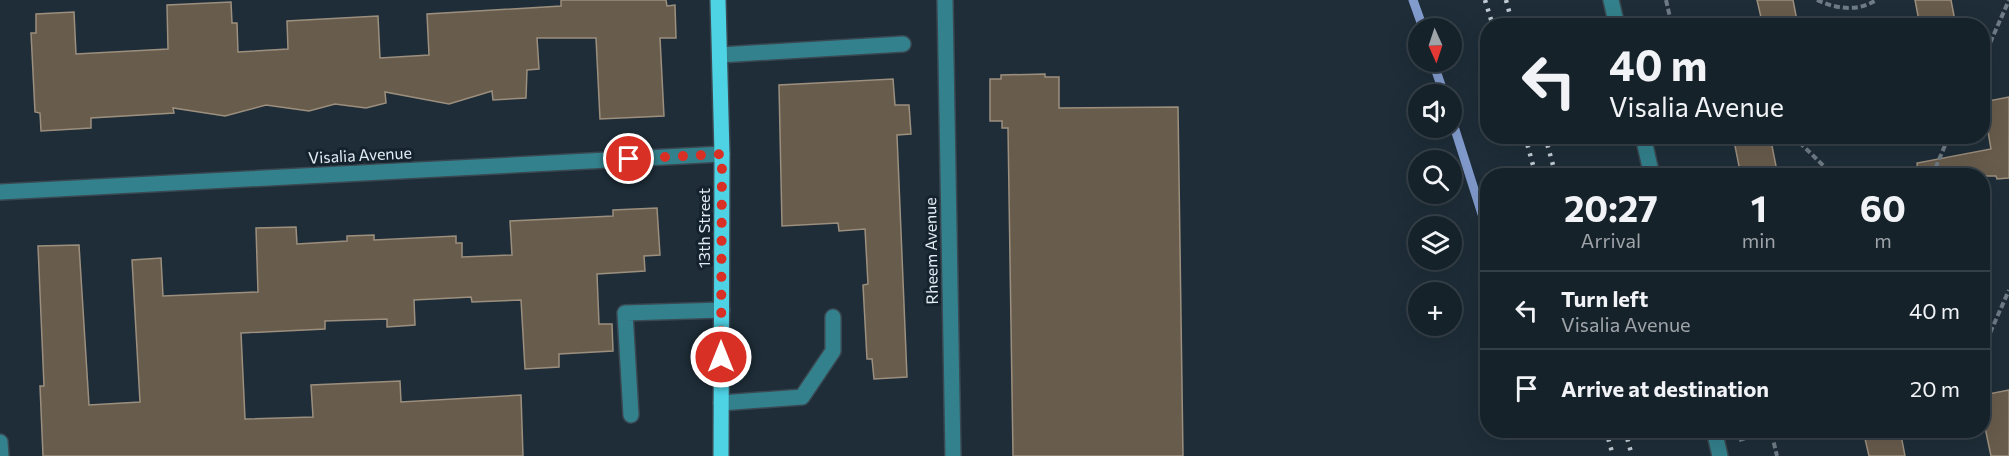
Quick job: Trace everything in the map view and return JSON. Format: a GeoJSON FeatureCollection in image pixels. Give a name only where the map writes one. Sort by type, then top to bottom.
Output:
{"type":"FeatureCollection","features":[{"type":"Feature","properties":{"kind":"main road","name":"13th Street"},"geometry":{"type":"LineString","coordinates":[[718,0],[722,154],[721,456]]}},
{"type":"Feature","properties":{"kind":"street","name":"Rheem Avenue"},"geometry":{"type":"LineString","coordinates":[[945,0],[953,456]]}},
{"type":"Feature","properties":{"kind":"street"},"geometry":{"type":"LineString","coordinates":[[1611,0],[1615,18]]}},
{"type":"Feature","properties":{"kind":"street"},"geometry":{"type":"LineString","coordinates":[[720,55],[903,44]]}},
{"type":"Feature","properties":{"kind":"street"},"geometry":{"type":"LineString","coordinates":[[1644,144],[1650,168]]}},
{"type":"Feature","properties":{"kind":"street","name":"Visalia Avenue"},"geometry":{"type":"LineString","coordinates":[[0,192],[722,154]]}},
{"type":"Feature","properties":{"kind":"street"},"geometry":{"type":"LineString","coordinates":[[631,415],[625,313],[722,310]]}},
{"type":"Feature","properties":{"kind":"street"},"geometry":{"type":"LineString","coordinates":[[721,403],[802,397],[833,351],[832,317]]}},
{"type":"Feature","properties":{"kind":"street"},"geometry":{"type":"LineString","coordinates":[[0,442],[1,456]]}},
{"type":"Feature","properties":{"kind":"path"},"geometry":{"type":"LineString","coordinates":[[1666,0],[1670,18]]}},
{"type":"Feature","properties":{"kind":"path"},"geometry":{"type":"LineString","coordinates":[[1818,0],[1829,6],[1845,9],[1869,5],[1876,0]]}},
{"type":"Feature","properties":{"kind":"path"},"geometry":{"type":"LineString","coordinates":[[1990,43],[2009,0]]}},
{"type":"Feature","properties":{"kind":"path"},"geometry":{"type":"LineString","coordinates":[[1801,144],[1826,168]]}},
{"type":"Feature","properties":{"kind":"path"},"geometry":{"type":"LineString","coordinates":[[1935,168],[1946,144]]}},
{"type":"Feature","properties":{"kind":"path"},"geometry":{"type":"LineString","coordinates":[[1990,333],[2009,290]]}},
{"type":"Feature","properties":{"kind":"path"},"geometry":{"type":"LineString","coordinates":[[1717,444],[1742,438]]}},
{"type":"Feature","properties":{"kind":"path"},"geometry":{"type":"LineString","coordinates":[[1773,438],[1777,456]]}},
{"type":"Feature","properties":{"kind":"building"},"geometry":{"type":"Polygon","coordinates":[[[561,0],[666,0],[667,6],[675,5],[676,38],[660,38],[664,116],[600,119],[596,38],[537,38],[539,69],[527,70],[526,98],[493,100],[492,91],[449,104],[385,92],[386,103],[366,108],[335,104],[309,111],[266,105],[225,116],[173,108],[174,113],[91,118],[91,128],[41,131],[40,113],[35,112],[31,33],[36,33],[36,14],[74,12],[76,54],[168,49],[167,5],[231,2],[232,23],[237,23],[238,52],[288,49],[287,21],[378,16],[380,58],[429,55],[427,14],[561,6],[561,0]]]}},
{"type":"Feature","properties":{"kind":"building"},"geometry":{"type":"Polygon","coordinates":[[[1757,0],[1793,0],[1796,18],[1761,18],[1757,0]]]}},
{"type":"Feature","properties":{"kind":"building"},"geometry":{"type":"Polygon","coordinates":[[[1915,0],[1951,0],[1954,18],[1918,18],[1915,0]]]}},
{"type":"Feature","properties":{"kind":"building"},"geometry":{"type":"Polygon","coordinates":[[[1045,74],[1045,77],[1059,77],[1059,108],[1178,107],[1183,456],[1013,456],[1008,128],[1002,128],[1002,121],[990,121],[990,79],[1001,79],[1001,75],[1045,74]]]}},
{"type":"Feature","properties":{"kind":"building"},"geometry":{"type":"Polygon","coordinates":[[[893,79],[895,105],[909,105],[911,134],[897,135],[907,377],[874,379],[872,359],[867,359],[863,285],[868,284],[865,229],[839,231],[838,223],[782,226],[779,85],[893,79]]]}},
{"type":"Feature","properties":{"kind":"building"},"geometry":{"type":"Polygon","coordinates":[[[2009,97],[2009,178],[1997,179],[1996,176],[1990,176],[1990,168],[1917,168],[1917,163],[1991,149],[1990,101],[2009,97]]]}},
{"type":"Feature","properties":{"kind":"building"},"geometry":{"type":"Polygon","coordinates":[[[1735,144],[1772,144],[1776,168],[1739,168],[1735,144]]]}},
{"type":"Feature","properties":{"kind":"building"},"geometry":{"type":"Polygon","coordinates":[[[657,208],[660,255],[644,256],[645,271],[597,274],[599,324],[612,324],[613,351],[559,354],[559,367],[525,369],[521,300],[472,302],[471,297],[414,300],[415,325],[387,327],[387,319],[325,321],[325,329],[241,333],[245,419],[313,417],[311,385],[400,381],[401,402],[521,395],[523,456],[43,456],[40,386],[44,386],[38,246],[79,245],[89,405],[140,402],[132,260],[161,258],[163,296],[258,292],[256,228],[296,227],[297,244],[347,241],[347,236],[374,235],[374,240],[456,236],[456,243],[462,243],[462,257],[512,255],[510,221],[613,216],[613,210],[657,208]]]}},
{"type":"Feature","properties":{"kind":"building"},"geometry":{"type":"Polygon","coordinates":[[[2009,390],[2009,456],[1991,456],[1987,438],[1990,438],[1990,394],[2009,390]]]}},
{"type":"Feature","properties":{"kind":"building"},"geometry":{"type":"Polygon","coordinates":[[[1865,438],[1902,438],[1905,456],[1869,456],[1865,438]]]}},
{"type":"Feature","properties":{"kind":"waterway"},"geometry":{"type":"LineString","coordinates":[[1413,0],[1419,18]]}},
{"type":"Feature","properties":{"kind":"waterway"},"geometry":{"type":"LineString","coordinates":[[1436,72],[1441,84]]}},
{"type":"Feature","properties":{"kind":"waterway"},"geometry":{"type":"LineString","coordinates":[[1458,138],[1480,208]]}},
{"type":"Feature","properties":{"kind":"railway"},"geometry":{"type":"LineString","coordinates":[[1485,0],[1491,18]]}},
{"type":"Feature","properties":{"kind":"railway"},"geometry":{"type":"LineString","coordinates":[[1506,0],[1511,18]]}},
{"type":"Feature","properties":{"kind":"railway"},"geometry":{"type":"LineString","coordinates":[[1527,144],[1534,168]]}},
{"type":"Feature","properties":{"kind":"railway"},"geometry":{"type":"LineString","coordinates":[[1547,144],[1554,168]]}},
{"type":"Feature","properties":{"kind":"railway"},"geometry":{"type":"LineString","coordinates":[[1608,438],[1613,456]]}},
{"type":"Feature","properties":{"kind":"railway"},"geometry":{"type":"LineString","coordinates":[[1627,438],[1632,456]]}},
{"type":"Feature","properties":{"kind":"route"},"geometry":{"type":"LineString","coordinates":[[629,159],[722,154],[721,357]]}}]}
